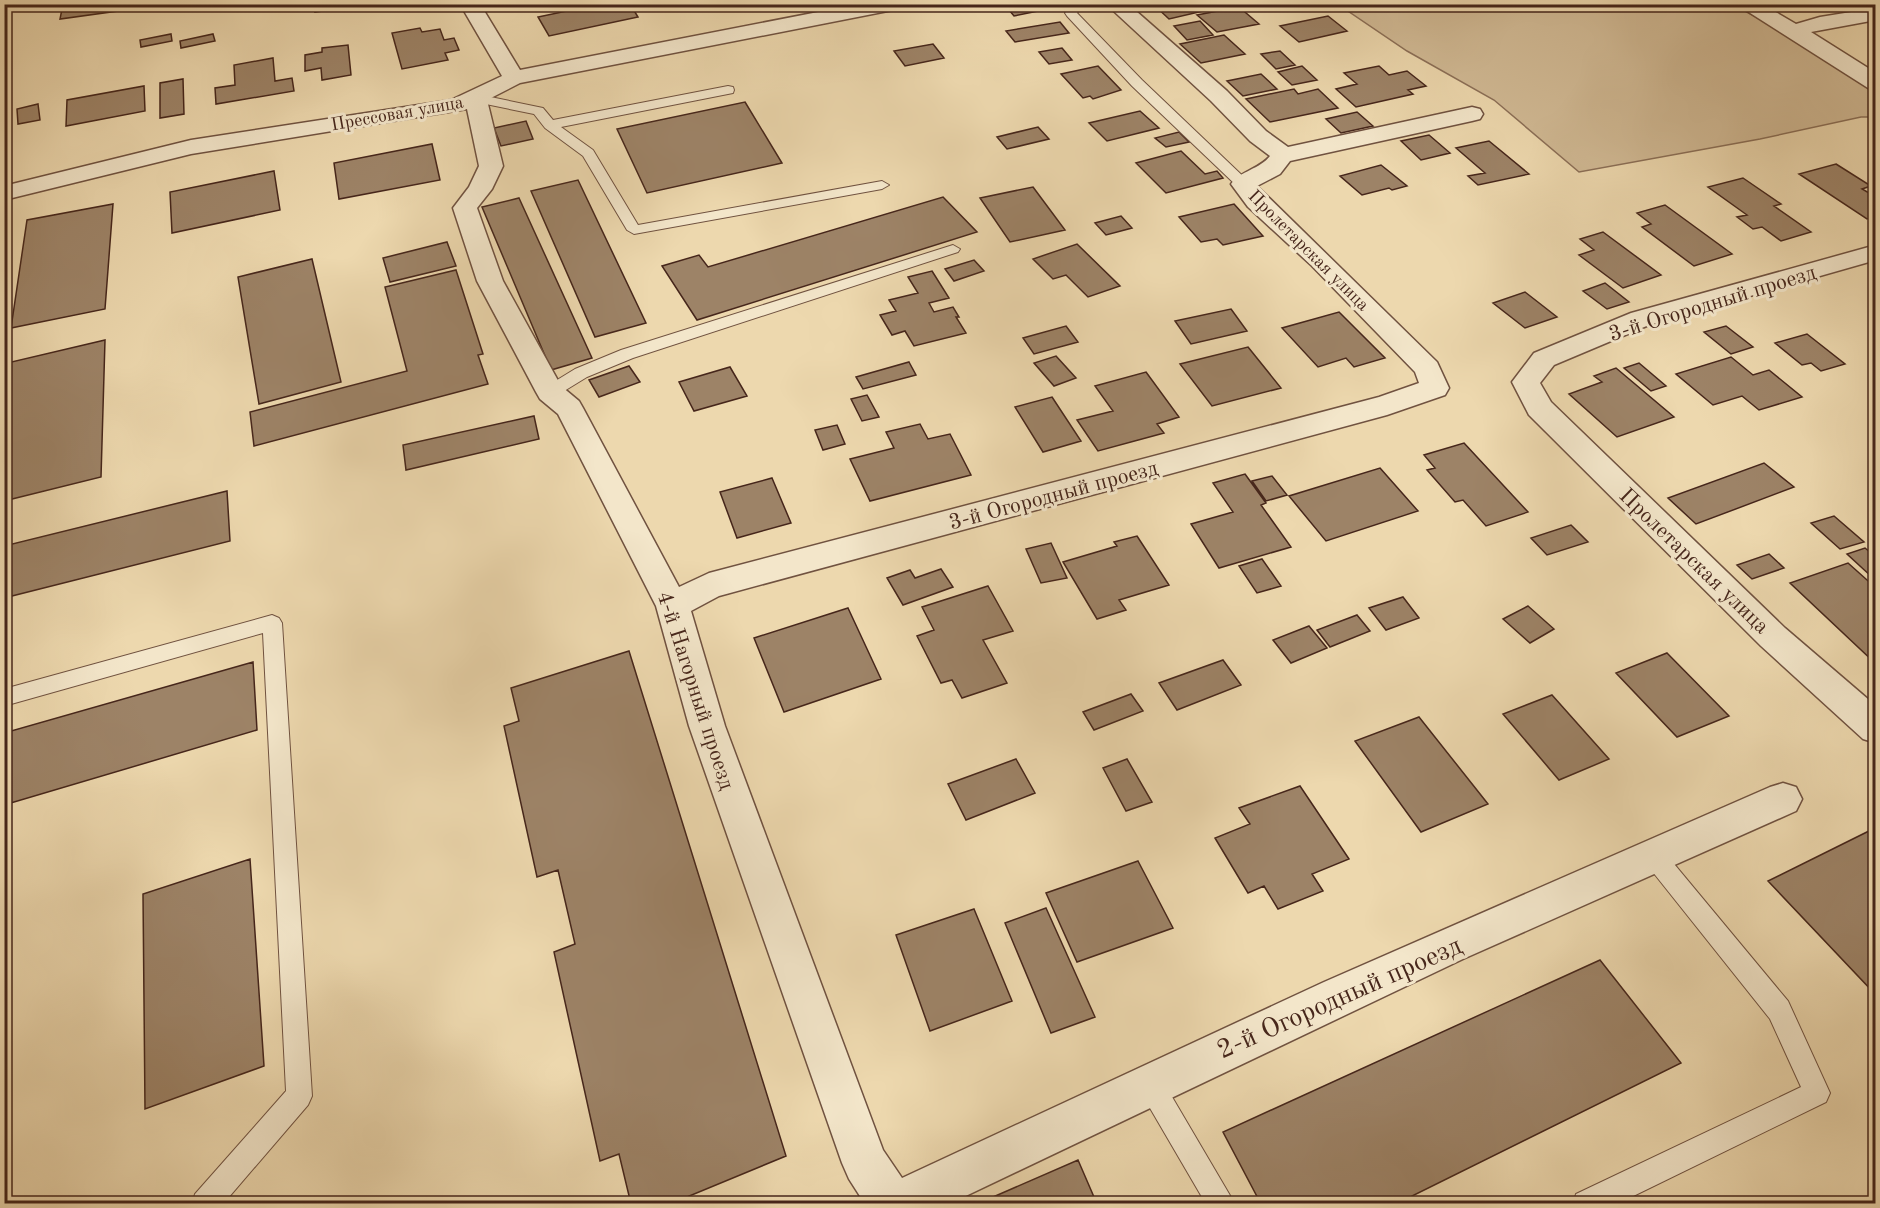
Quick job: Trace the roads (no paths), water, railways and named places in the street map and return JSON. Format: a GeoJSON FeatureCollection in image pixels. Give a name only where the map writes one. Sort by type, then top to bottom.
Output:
{"type":"FeatureCollection","features":[{"type":"Feature","properties":{"kind":"street"},"geometry":{"type":"LineString","coordinates":[[470,4],[514,78]]}},
{"type":"Feature","properties":{"kind":"street","name":"Прессовая улица"},"geometry":{"type":"LineString","coordinates":[[4,193],[192,147],[457,106],[514,78],[893,4]]}},
{"type":"Feature","properties":{"kind":"street"},"geometry":{"type":"LineString","coordinates":[[1116,4],[1219,96],[1258,136],[1283,155],[1472,114]]}},
{"type":"Feature","properties":{"kind":"street"},"geometry":{"type":"LineString","coordinates":[[1746,4],[1794,30],[1875,83]]}},
{"type":"Feature","properties":{"kind":"street"},"geometry":{"type":"LineString","coordinates":[[1794,30],[1820,23],[1875,14]]}},
{"type":"Feature","properties":{"kind":"street","name":"4-й Нагорный проезд"},"geometry":{"type":"LineString","coordinates":[[476,98],[485,127],[491,166],[480,189],[465,208],[490,281],[550,392],[569,408],[673,606],[706,726],[820,1034],[864,1163],[892,1203]]}},
{"type":"Feature","properties":{"kind":"street","name":"Пролетарская улица"},"geometry":{"type":"LineString","coordinates":[[1283,155],[1272,169],[1243,184],[1257,202],[1321,261],[1427,368],[1435,388]]}},
{"type":"Feature","properties":{"kind":"street","name":"3-й Огородный проезд"},"geometry":{"type":"LineString","coordinates":[[1526,382],[1544,359],[1640,320],[1875,252]]}},
{"type":"Feature","properties":{"kind":"street","name":"Пролетарская улица"},"geometry":{"type":"LineString","coordinates":[[1526,382],[1539,408],[1773,637],[1875,728]]}},
{"type":"Feature","properties":{"kind":"street","name":"3-й Огородный проезд"},"geometry":{"type":"LineString","coordinates":[[673,606],[709,586],[1387,405],[1435,388]]}},
{"type":"Feature","properties":{"kind":"street","name":"2-й Огородный проезд"},"geometry":{"type":"LineString","coordinates":[[898,1203],[1149,1082],[1653,854],[1783,799]]}},
{"type":"Feature","properties":{"kind":"lane"},"geometry":{"type":"LineString","coordinates":[[1078,4],[1071,13],[1137,83],[1243,184]]}},
{"type":"Feature","properties":{"kind":"lane"},"geometry":{"type":"LineString","coordinates":[[550,125],[728,90]]}},
{"type":"Feature","properties":{"kind":"lane"},"geometry":{"type":"LineString","coordinates":[[476,98],[538,111],[550,125],[588,153],[634,230],[882,185]]}},
{"type":"Feature","properties":{"kind":"lane"},"geometry":{"type":"LineString","coordinates":[[550,392],[581,373],[627,354],[953,249]]}},
{"type":"Feature","properties":{"kind":"lane"},"geometry":{"type":"LineString","coordinates":[[4,698],[272,623],[299,1096],[205,1203]]}},
{"type":"Feature","properties":{"kind":"lane"},"geometry":{"type":"LineString","coordinates":[[1586,1203],[1817,1093],[1779,1010],[1653,854]]}},
{"type":"Feature","properties":{"kind":"lane"},"geometry":{"type":"LineString","coordinates":[[1149,1082],[1222,1203]]}}]}
